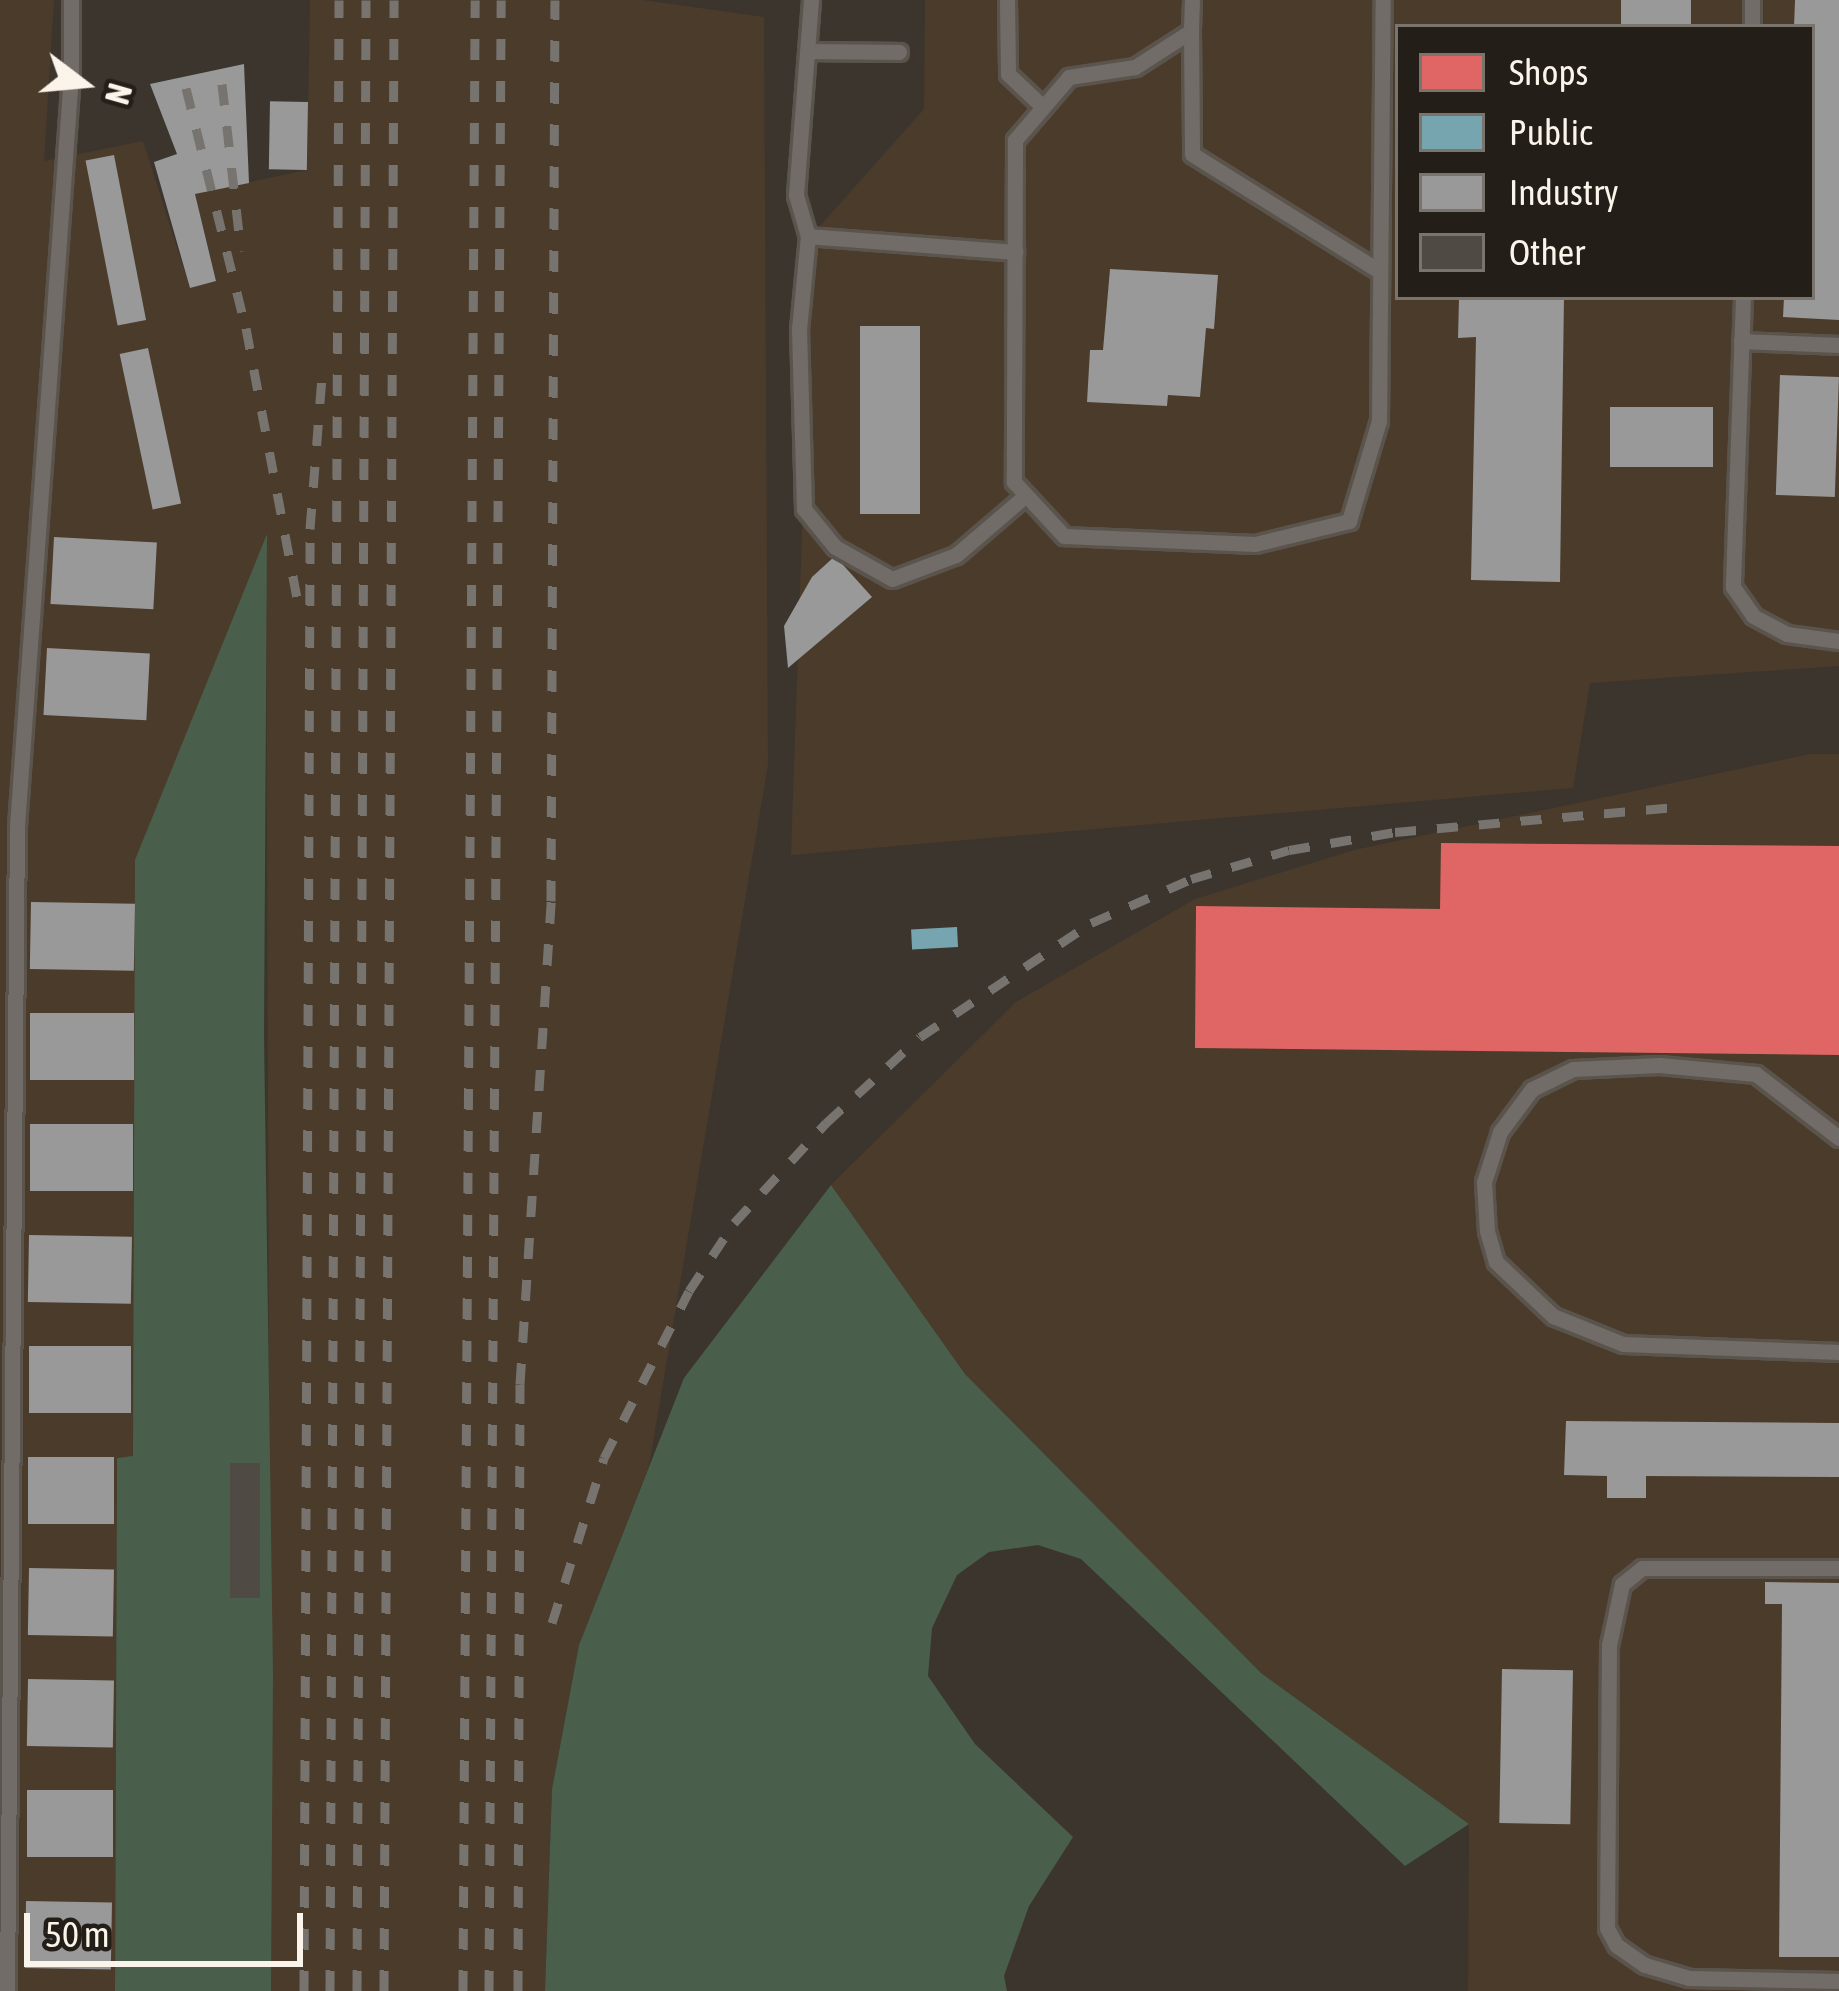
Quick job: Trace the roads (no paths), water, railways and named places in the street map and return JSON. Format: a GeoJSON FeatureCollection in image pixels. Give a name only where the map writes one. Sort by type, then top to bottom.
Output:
{"type":"FeatureCollection","features":[{"type":"Feature","properties":{"kind":"lane"},"geometry":{"type":"LineString","coordinates":[[7,1991],[17,826],[71,74],[71,0]]}},
{"type":"Feature","properties":{"kind":"lane"},"geometry":{"type":"LineString","coordinates":[[812,0],[796,195],[808,236],[799,329],[804,508],[835,547],[892,579],[956,555],[1026,495]]}},
{"type":"Feature","properties":{"kind":"lane"},"geometry":{"type":"LineString","coordinates":[[1007,0],[1008,74],[1043,107]]}},
{"type":"Feature","properties":{"kind":"lane"},"geometry":{"type":"LineString","coordinates":[[1192,0],[1192,154],[1378,271]]}},
{"type":"Feature","properties":{"kind":"lane"},"geometry":{"type":"LineString","coordinates":[[1191,31],[1135,67],[1069,77],[1015,140],[1014,482],[1064,536],[1255,544],[1349,521],[1379,421],[1383,0]]}},
{"type":"Feature","properties":{"kind":"lane"},"geometry":{"type":"LineString","coordinates":[[809,51],[899,52]]}},
{"type":"Feature","properties":{"kind":"lane"},"geometry":{"type":"LineString","coordinates":[[808,236],[1015,252]]}},
{"type":"Feature","properties":{"kind":"lane"},"geometry":{"type":"LineString","coordinates":[[1743,300],[1733,587],[1753,616],[1787,634],[1839,641]]}},
{"type":"Feature","properties":{"kind":"lane"},"geometry":{"type":"LineString","coordinates":[[1741,341],[1839,345]]}},
{"type":"Feature","properties":{"kind":"lane"},"geometry":{"type":"LineString","coordinates":[[1839,1138],[1756,1074],[1659,1065],[1573,1069],[1532,1089],[1500,1132],[1484,1181],[1486,1231],[1496,1262],[1553,1316],[1623,1344],[1839,1352]]}},
{"type":"Feature","properties":{"kind":"lane"},"geometry":{"type":"LineString","coordinates":[[1839,1568],[1642,1568],[1622,1584],[1609,1645],[1607,1904],[1607,1928],[1616,1945],[1645,1965],[1689,1978],[1839,1982]]}},
{"type":"Feature","properties":{"kind":"railway"},"geometry":{"type":"LineString","coordinates":[[330,1991],[339,0]]}},
{"type":"Feature","properties":{"kind":"railway"},"geometry":{"type":"LineString","coordinates":[[357,1991],[366,0]]}},
{"type":"Feature","properties":{"kind":"railway"},"geometry":{"type":"LineString","coordinates":[[384,1991],[394,0]]}},
{"type":"Feature","properties":{"kind":"railway"},"geometry":{"type":"LineString","coordinates":[[463,1991],[475,0]]}},
{"type":"Feature","properties":{"kind":"railway"},"geometry":{"type":"LineString","coordinates":[[489,1991],[501,0]]}},
{"type":"Feature","properties":{"kind":"railway"},"geometry":{"type":"LineString","coordinates":[[518,1991],[520,1384],[551,901],[555,0]]}},
{"type":"Feature","properties":{"kind":"railway"},"geometry":{"type":"LineString","coordinates":[[222,84],[241,251]]}},
{"type":"Feature","properties":{"kind":"railway"},"geometry":{"type":"LineString","coordinates":[[186,88],[246,328],[298,604]]}},
{"type":"Feature","properties":{"kind":"railway"},"geometry":{"type":"LineString","coordinates":[[304,1991],[310,529],[322,378]]}},
{"type":"Feature","properties":{"kind":"railway"},"geometry":{"type":"LineString","coordinates":[[552,1623],[604,1458],[689,1291],[734,1223],[826,1123],[920,1037],[1091,923],[1191,879],[1289,850],[1395,832],[1687,806]]}}]}
